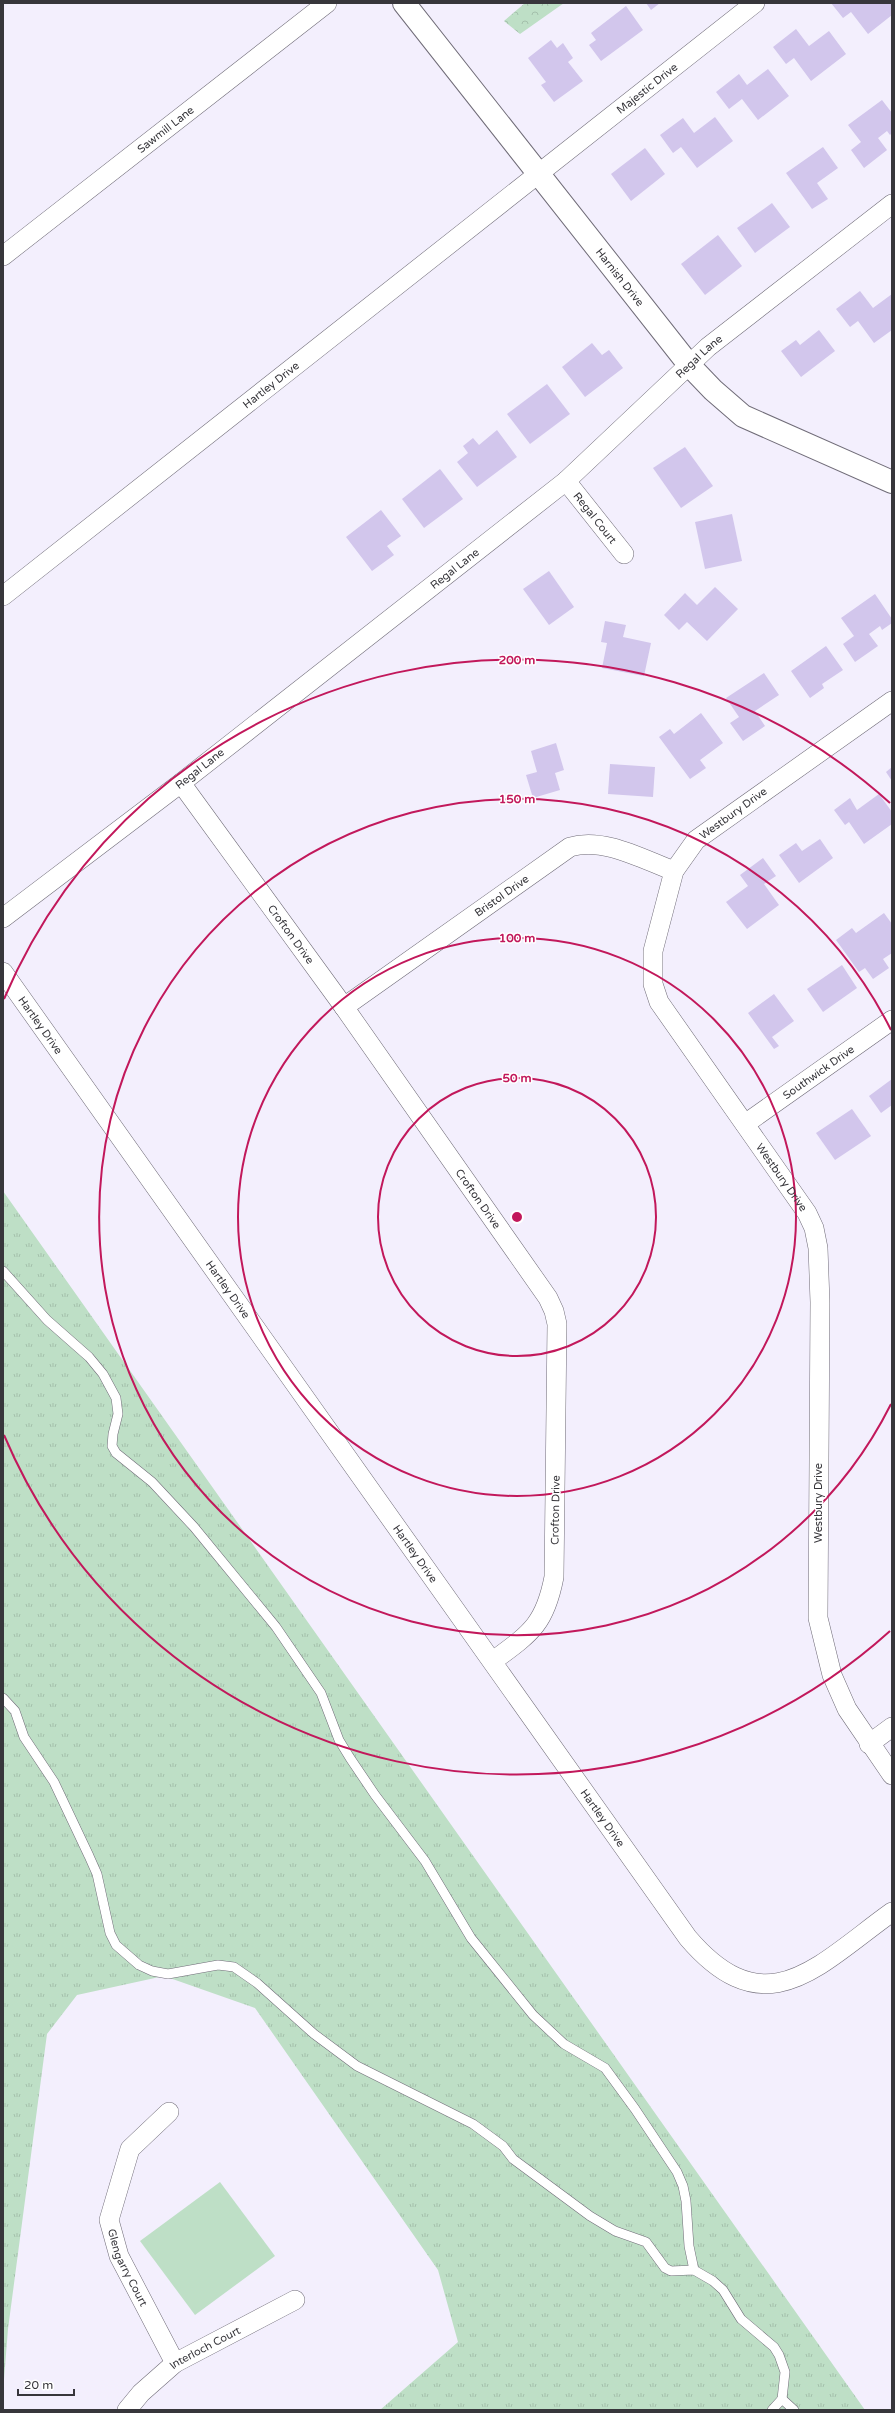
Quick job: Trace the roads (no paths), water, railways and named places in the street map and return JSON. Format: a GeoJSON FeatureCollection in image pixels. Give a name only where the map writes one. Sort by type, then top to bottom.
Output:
{"type":"FeatureCollection","features":[{"type":"Feature","properties":{"kind":"street","name":"Sawmill Lane"},"geometry":{"type":"LineString","coordinates":[[3,256],[328,3]]}},
{"type":"Feature","properties":{"kind":"street","name":"Harnish Drive"},"geometry":{"type":"LineString","coordinates":[[404,3],[690,366],[713,390],[743,416],[892,482]]}},
{"type":"Feature","properties":{"kind":"street","name":"Majestic Drive"},"geometry":{"type":"LineString","coordinates":[[539,175],[755,3]]}},
{"type":"Feature","properties":{"kind":"street","name":"Hartley Drive"},"geometry":{"type":"LineString","coordinates":[[3,596],[539,175]]}},
{"type":"Feature","properties":{"kind":"street","name":"Regal Lane"},"geometry":{"type":"LineString","coordinates":[[3,918],[181,783],[566,481],[625,426],[668,383],[690,366],[708,347],[892,204]]}},
{"type":"Feature","properties":{"kind":"street","name":"Regal Court"},"geometry":{"type":"LineString","coordinates":[[566,481],[624,554]]}},
{"type":"Feature","properties":{"kind":"street","name":"Westbury Drive"},"geometry":{"type":"LineString","coordinates":[[892,701],[696,840],[674,871],[653,951],[653,984],[659,1002],[745,1124],[806,1213],[814,1228],[818,1248],[820,1310],[818,1618],[832,1675],[847,1709],[869,1744],[892,1775]]}},
{"type":"Feature","properties":{"kind":"street","name":"Crofton Drive"},"geometry":{"type":"LineString","coordinates":[[181,783],[344,1007],[548,1298],[554,1311],[557,1324],[554,1577],[550,1602],[540,1621],[493,1661]]}},
{"type":"Feature","properties":{"kind":"street","name":"Bristol Drive"},"geometry":{"type":"LineString","coordinates":[[344,1007],[570,847],[591,843],[604,846],[674,871]]}},
{"type":"Feature","properties":{"kind":"street","name":"Hartley Drive"},"geometry":{"type":"LineString","coordinates":[[3,972],[688,1938],[704,1957],[722,1971],[740,1980],[759,1985],[791,1980],[809,1971],[892,1912]]}},
{"type":"Feature","properties":{"kind":"street","name":"Southwick Drive"},"geometry":{"type":"LineString","coordinates":[[745,1124],[892,1020]]}},
{"type":"Feature","properties":{"kind":"street"},"geometry":{"type":"LineString","coordinates":[[869,1744],[892,1728]]}},
{"type":"Feature","properties":{"kind":"street","name":"Glengarry Court"},"geometry":{"type":"LineString","coordinates":[[169,2112],[130,2149],[109,2220],[119,2256],[175,2363]]}},
{"type":"Feature","properties":{"kind":"street","name":"Interloch Court"},"geometry":{"type":"LineString","coordinates":[[127,2410],[141,2393],[175,2363],[295,2300]]}},
{"type":"Feature","properties":{"kind":"lane"},"geometry":{"type":"LineString","coordinates":[[3,1271],[47,1320],[89,1357],[103,1374],[116,1398],[118,1414],[112,1434],[112,1446],[116,1453],[152,1482],[194,1527],[276,1627],[321,1694],[339,1740],[350,1758],[379,1801],[425,1861],[471,1938],[533,2015],[564,2044],[605,2068],[635,2109],[677,2172],[683,2186],[686,2201],[689,2246],[694,2270]]}},
{"type":"Feature","properties":{"kind":"lane"},"geometry":{"type":"LineString","coordinates":[[3,1698],[15,1711],[24,1737],[54,1782],[90,1856],[97,1874],[110,1933],[116,1944],[139,1965],[168,1974],[218,1965],[234,1967],[257,1983],[314,2034],[357,2066],[473,2124],[498,2142],[513,2159],[590,2216],[615,2231],[646,2242],[665,2268],[671,2271],[694,2270],[713,2281],[723,2290],[741,2320],[774,2347],[779,2355],[785,2372],[782,2399],[772,2410]]}},
{"type":"Feature","properties":{"kind":"lane"},"geometry":{"type":"LineString","coordinates":[[782,2399],[794,2410]]}}]}
